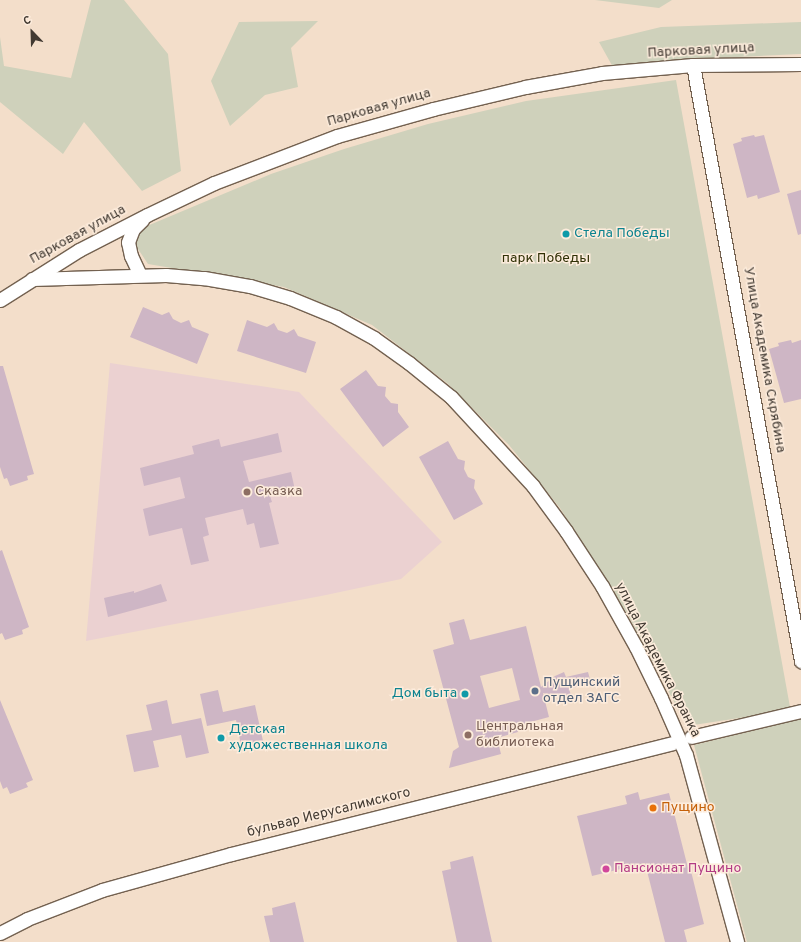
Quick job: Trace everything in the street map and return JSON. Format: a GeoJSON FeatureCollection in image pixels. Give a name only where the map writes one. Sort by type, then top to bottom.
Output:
{"type":"FeatureCollection","features":[{"type":"Feature","properties":{"kind":"street","name":"Парковая улица"},"geometry":{"type":"LineString","coordinates":[[0,300],[79,250],[147,215],[214,183],[337,136],[433,109],[526,87],[602,73],[693,65],[801,64]]}},
{"type":"Feature","properties":{"kind":"street","name":"Улица Академика Скрябина"},"geometry":{"type":"LineString","coordinates":[[693,65],[801,661]]}},
{"type":"Feature","properties":{"kind":"street"},"geometry":{"type":"LineString","coordinates":[[140,275],[131,256],[128,242],[133,229],[147,215]]}},
{"type":"Feature","properties":{"kind":"street","name":"улица Академика Франка"},"geometry":{"type":"LineString","coordinates":[[32,279],[140,275],[204,278],[250,286],[290,298],[336,317],[374,338],[409,363],[451,397],[533,486],[566,531],[602,586],[636,647],[661,698],[686,755],[737,942]]}},
{"type":"Feature","properties":{"kind":"street"},"geometry":{"type":"LineString","coordinates":[[691,737],[801,711]]}},
{"type":"Feature","properties":{"kind":"street","name":"бульвар Иерусалимского"},"geometry":{"type":"LineString","coordinates":[[0,933],[27,919],[109,888],[231,854],[672,743]]}},
{"type":"Feature","properties":{"kind":"shaded area","name":"Сказка"},"geometry":{"type":"Polygon","coordinates":[[[110,363],[299,392],[442,542],[401,579],[326,595],[86,641],[110,363]]]}},
{"type":"Feature","properties":{"kind":"green space"},"geometry":{"type":"Polygon","coordinates":[[[91,0],[124,0],[168,54],[181,171],[142,191],[84,122],[63,154],[0,102],[0,37],[4,66],[71,78],[91,0]]]}},
{"type":"Feature","properties":{"kind":"green space"},"geometry":{"type":"Polygon","coordinates":[[[595,0],[672,0],[659,8],[595,0]]]}},
{"type":"Feature","properties":{"kind":"green space"},"geometry":{"type":"Polygon","coordinates":[[[318,21],[291,48],[298,87],[265,95],[230,126],[211,81],[239,22],[318,21]]]}},
{"type":"Feature","properties":{"kind":"green space"},"geometry":{"type":"Polygon","coordinates":[[[801,22],[801,54],[675,60],[614,69],[599,42],[661,27],[801,22]]]}},
{"type":"Feature","properties":{"kind":"green space","name":"парк Победы"},"geometry":{"type":"Polygon","coordinates":[[[676,80],[790,707],[759,715],[687,726],[628,615],[560,508],[509,445],[447,383],[372,325],[284,287],[148,264],[136,246],[136,240],[139,233],[147,226],[271,174],[344,149],[428,124],[526,101],[676,80]]]}},
{"type":"Feature","properties":{"kind":"green space"},"geometry":{"type":"Polygon","coordinates":[[[801,719],[801,942],[747,942],[694,745],[801,719]]]}},
{"type":"Feature","properties":{"kind":"building"},"geometry":{"type":"Polygon","coordinates":[[[754,135],[755,137],[764,135],[780,192],[758,199],[757,195],[747,198],[733,144],[742,141],[741,138],[754,135]]]}},
{"type":"Feature","properties":{"kind":"building"},"geometry":{"type":"Polygon","coordinates":[[[801,190],[801,234],[798,235],[787,194],[801,190]]]}},
{"type":"Feature","properties":{"kind":"building"},"geometry":{"type":"Polygon","coordinates":[[[143,307],[162,315],[169,312],[173,319],[181,323],[189,320],[192,327],[209,334],[197,364],[130,337],[143,307]]]}},
{"type":"Feature","properties":{"kind":"building"},"geometry":{"type":"Polygon","coordinates":[[[247,320],[267,327],[274,323],[278,330],[287,333],[294,329],[298,336],[316,342],[306,373],[237,351],[247,320]]]}},
{"type":"Feature","properties":{"kind":"building"},"geometry":{"type":"Polygon","coordinates":[[[791,340],[792,343],[801,340],[801,399],[784,403],[769,349],[779,346],[778,343],[791,340]]]}},
{"type":"Feature","properties":{"kind":"building"},"geometry":{"type":"Polygon","coordinates":[[[0,366],[3,366],[34,474],[27,476],[28,480],[10,486],[7,478],[4,479],[0,467],[0,366]]]}},
{"type":"Feature","properties":{"kind":"building"},"geometry":{"type":"Polygon","coordinates":[[[366,370],[378,386],[386,387],[385,396],[391,403],[398,404],[398,412],[409,427],[383,447],[340,389],[366,370]]]}},
{"type":"Feature","properties":{"kind":"building"},"geometry":{"type":"Polygon","coordinates":[[[278,433],[282,452],[243,461],[249,482],[291,472],[295,490],[270,496],[272,502],[269,503],[279,544],[260,548],[254,523],[247,525],[243,509],[205,518],[209,535],[203,537],[209,561],[191,565],[182,528],[149,536],[143,509],[185,498],[180,477],[144,486],[140,468],[194,454],[192,446],[219,439],[221,447],[278,433]]]}},
{"type":"Feature","properties":{"kind":"building"},"geometry":{"type":"Polygon","coordinates":[[[448,441],[458,459],[465,461],[464,469],[468,477],[475,480],[474,488],[483,504],[454,520],[419,457],[448,441]]]}},
{"type":"Feature","properties":{"kind":"building"},"geometry":{"type":"Polygon","coordinates":[[[2,550],[29,627],[22,630],[23,634],[5,640],[2,633],[0,634],[0,551],[2,550]]]}},
{"type":"Feature","properties":{"kind":"building"},"geometry":{"type":"Polygon","coordinates":[[[161,584],[167,601],[108,617],[104,598],[134,591],[134,593],[161,584]]]}},
{"type":"Feature","properties":{"kind":"building","name":"Дом быта"},"geometry":{"type":"Polygon","coordinates":[[[464,619],[470,640],[526,626],[541,687],[555,676],[564,672],[566,677],[588,672],[591,683],[569,689],[571,695],[560,696],[543,693],[549,717],[516,726],[518,732],[497,738],[501,754],[449,768],[453,751],[459,747],[433,650],[454,644],[449,623],[464,619]],[[512,668],[480,676],[489,708],[520,700],[512,668]]]}},
{"type":"Feature","properties":{"kind":"building"},"geometry":{"type":"Polygon","coordinates":[[[218,690],[223,712],[255,705],[263,741],[241,745],[236,720],[207,726],[200,694],[218,690]]]}},
{"type":"Feature","properties":{"kind":"building"},"geometry":{"type":"Polygon","coordinates":[[[0,700],[33,780],[26,783],[28,787],[10,794],[7,787],[3,789],[0,781],[0,700]]]}},
{"type":"Feature","properties":{"kind":"building"},"geometry":{"type":"Polygon","coordinates":[[[167,700],[172,724],[201,718],[209,753],[186,758],[181,735],[153,741],[159,767],[134,772],[126,735],[152,730],[146,705],[167,700]]]}},
{"type":"Feature","properties":{"kind":"building","name":"Пансионат Пущино"},"geometry":{"type":"Polygon","coordinates":[[[638,792],[640,800],[669,793],[704,924],[684,930],[687,942],[665,942],[645,863],[592,876],[577,816],[627,804],[625,796],[638,792]]]}},
{"type":"Feature","properties":{"kind":"building"},"geometry":{"type":"Polygon","coordinates":[[[473,856],[492,942],[457,942],[442,871],[451,869],[450,862],[473,856]]]}},
{"type":"Feature","properties":{"kind":"building"},"geometry":{"type":"Polygon","coordinates":[[[295,902],[304,942],[270,942],[264,916],[273,915],[272,908],[295,902]]]}},
{"type":"Feature","properties":{"kind":"place","name":"Стела Победы"},"geometry":{"type":"Point","coordinates":[566,234]}},
{"type":"Feature","properties":{"kind":"place","name":"Сказка"},"geometry":{"type":"Point","coordinates":[247,492]}},
{"type":"Feature","properties":{"kind":"place","name":"Пущинский отдел ЗАГС"},"geometry":{"type":"Point","coordinates":[535,691]}},
{"type":"Feature","properties":{"kind":"place","name":"Дом быта"},"geometry":{"type":"Point","coordinates":[465,694]}},
{"type":"Feature","properties":{"kind":"place","name":"Центральная библиотека"},"geometry":{"type":"Point","coordinates":[468,735]}},
{"type":"Feature","properties":{"kind":"place","name":"Детская художественная школа"},"geometry":{"type":"Point","coordinates":[221,738]}},
{"type":"Feature","properties":{"kind":"place","name":"Пущино"},"geometry":{"type":"Point","coordinates":[653,808]}},
{"type":"Feature","properties":{"kind":"place","name":"Пансионат Пущино"},"geometry":{"type":"Point","coordinates":[606,869]}}]}
